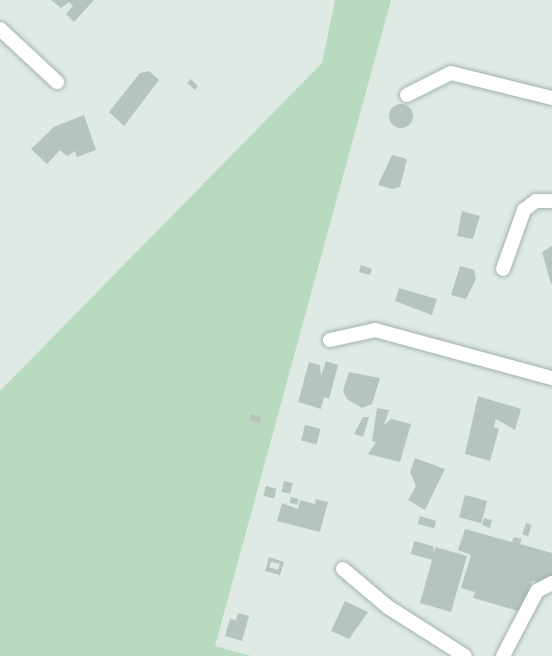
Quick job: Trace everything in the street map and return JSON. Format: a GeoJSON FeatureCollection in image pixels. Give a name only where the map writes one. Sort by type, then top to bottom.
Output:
{"type":"FeatureCollection","features":[{"type":"Feature","properties":{"kind":"street"},"geometry":{"type":"LineString","coordinates":[[0,29],[57,82]]}},
{"type":"Feature","properties":{"kind":"street"},"geometry":{"type":"LineString","coordinates":[[407,95],[451,73],[552,98]]}},
{"type":"Feature","properties":{"kind":"street"},"geometry":{"type":"LineString","coordinates":[[503,269],[524,210],[536,201],[552,201]]}},
{"type":"Feature","properties":{"kind":"street"},"geometry":{"type":"LineString","coordinates":[[330,340],[375,330],[552,378]]}},
{"type":"Feature","properties":{"kind":"street"},"geometry":{"type":"LineString","coordinates":[[344,569],[388,607],[465,656]]}},
{"type":"Feature","properties":{"kind":"street"},"geometry":{"type":"LineString","coordinates":[[503,656],[537,591],[552,583]]}},
{"type":"Feature","properties":{"kind":"green space"},"geometry":{"type":"Polygon","coordinates":[[[335,0],[391,0],[215,646],[251,656],[0,656],[0,391],[322,63],[335,0]]]}},
{"type":"Feature","properties":{"kind":"building"},"geometry":{"type":"Polygon","coordinates":[[[51,0],[94,0],[74,22],[66,14],[73,6],[69,2],[61,8],[51,0]]]}},
{"type":"Feature","properties":{"kind":"building"},"geometry":{"type":"Polygon","coordinates":[[[149,71],[159,80],[124,126],[109,112],[140,73],[149,71]]]}},
{"type":"Feature","properties":{"kind":"building"},"geometry":{"type":"Polygon","coordinates":[[[191,79],[198,86],[195,90],[187,83],[191,79]]]}},
{"type":"Feature","properties":{"kind":"building"},"geometry":{"type":"Polygon","coordinates":[[[401,104],[410,107],[413,116],[410,125],[401,128],[392,125],[389,116],[392,107],[401,104]]]}},
{"type":"Feature","properties":{"kind":"building"},"geometry":{"type":"Polygon","coordinates":[[[84,115],[96,150],[77,157],[75,151],[67,156],[60,150],[47,164],[31,149],[54,127],[84,115]]]}},
{"type":"Feature","properties":{"kind":"building"},"geometry":{"type":"Polygon","coordinates":[[[392,155],[407,159],[400,187],[393,189],[378,185],[392,155]]]}},
{"type":"Feature","properties":{"kind":"building"},"geometry":{"type":"Polygon","coordinates":[[[462,211],[480,216],[473,239],[457,236],[462,211]]]}},
{"type":"Feature","properties":{"kind":"building"},"geometry":{"type":"Polygon","coordinates":[[[552,246],[552,284],[551,284],[542,252],[552,246]]]}},
{"type":"Feature","properties":{"kind":"building"},"geometry":{"type":"Polygon","coordinates":[[[361,265],[372,269],[370,275],[359,272],[361,265]]]}},
{"type":"Feature","properties":{"kind":"building"},"geometry":{"type":"Polygon","coordinates":[[[460,266],[474,270],[476,279],[466,299],[451,295],[460,266]]]}},
{"type":"Feature","properties":{"kind":"building"},"geometry":{"type":"Polygon","coordinates":[[[399,288],[437,299],[432,315],[395,301],[399,288]]]}},
{"type":"Feature","properties":{"kind":"building"},"geometry":{"type":"Polygon","coordinates":[[[326,361],[338,365],[329,399],[324,397],[321,409],[298,402],[309,362],[320,365],[321,376],[326,361]]]}},
{"type":"Feature","properties":{"kind":"building"},"geometry":{"type":"Polygon","coordinates":[[[349,372],[380,378],[372,404],[362,408],[347,399],[343,391],[349,372]]]}},
{"type":"Feature","properties":{"kind":"building"},"geometry":{"type":"Polygon","coordinates":[[[478,396],[521,409],[515,430],[496,419],[494,427],[499,429],[490,461],[465,454],[478,396]]]}},
{"type":"Feature","properties":{"kind":"building"},"geometry":{"type":"Polygon","coordinates":[[[377,408],[389,410],[384,425],[391,419],[411,424],[400,462],[368,454],[376,442],[372,441],[377,408]]]}},
{"type":"Feature","properties":{"kind":"building"},"geometry":{"type":"Polygon","coordinates":[[[251,414],[262,417],[260,424],[249,421],[251,414]]]}},
{"type":"Feature","properties":{"kind":"building"},"geometry":{"type":"Polygon","coordinates":[[[363,417],[369,417],[363,437],[354,434],[363,417]]]}},
{"type":"Feature","properties":{"kind":"building"},"geometry":{"type":"Polygon","coordinates":[[[305,425],[321,429],[317,444],[301,441],[305,425]]]}},
{"type":"Feature","properties":{"kind":"building"},"geometry":{"type":"Polygon","coordinates":[[[415,458],[445,469],[425,510],[408,500],[416,486],[410,472],[415,458]]]}},
{"type":"Feature","properties":{"kind":"building"},"geometry":{"type":"Polygon","coordinates":[[[284,481],[293,483],[290,494],[282,492],[284,481]]]}},
{"type":"Feature","properties":{"kind":"building"},"geometry":{"type":"Polygon","coordinates":[[[266,486],[277,489],[274,499],[263,496],[266,486]]]}},
{"type":"Feature","properties":{"kind":"building"},"geometry":{"type":"Polygon","coordinates":[[[465,495],[487,501],[481,523],[459,517],[465,495]]]}},
{"type":"Feature","properties":{"kind":"building"},"geometry":{"type":"Polygon","coordinates":[[[291,497],[299,499],[297,505],[290,503],[291,497]]]}},
{"type":"Feature","properties":{"kind":"building"},"geometry":{"type":"Polygon","coordinates":[[[316,499],[328,502],[320,532],[277,521],[282,503],[298,509],[300,500],[315,504],[316,499]]]}},
{"type":"Feature","properties":{"kind":"building"},"geometry":{"type":"Polygon","coordinates":[[[420,516],[436,521],[434,529],[418,524],[420,516]]]}},
{"type":"Feature","properties":{"kind":"building"},"geometry":{"type":"Polygon","coordinates":[[[484,518],[492,520],[490,528],[482,525],[484,518]]]}},
{"type":"Feature","properties":{"kind":"building"},"geometry":{"type":"Polygon","coordinates":[[[526,523],[532,525],[528,536],[522,534],[526,523]]]}},
{"type":"Feature","properties":{"kind":"building"},"geometry":{"type":"Polygon","coordinates":[[[465,529],[512,542],[514,537],[522,539],[520,544],[552,553],[552,583],[532,581],[522,612],[473,598],[475,592],[461,588],[471,555],[458,550],[465,529]]]}},
{"type":"Feature","properties":{"kind":"building"},"geometry":{"type":"Polygon","coordinates":[[[414,541],[433,546],[434,554],[435,547],[467,556],[451,612],[420,603],[432,560],[411,554],[414,541]]]}},
{"type":"Feature","properties":{"kind":"building"},"geometry":{"type":"Polygon","coordinates":[[[269,557],[284,562],[280,575],[265,571],[269,557]],[[271,562],[269,567],[278,570],[280,564],[271,562]]]}},
{"type":"Feature","properties":{"kind":"building"},"geometry":{"type":"Polygon","coordinates":[[[345,601],[368,612],[349,639],[331,631],[345,601]]]}},
{"type":"Feature","properties":{"kind":"building"},"geometry":{"type":"Polygon","coordinates":[[[238,613],[249,616],[242,641],[225,636],[230,619],[236,620],[238,613]]]}}]}
